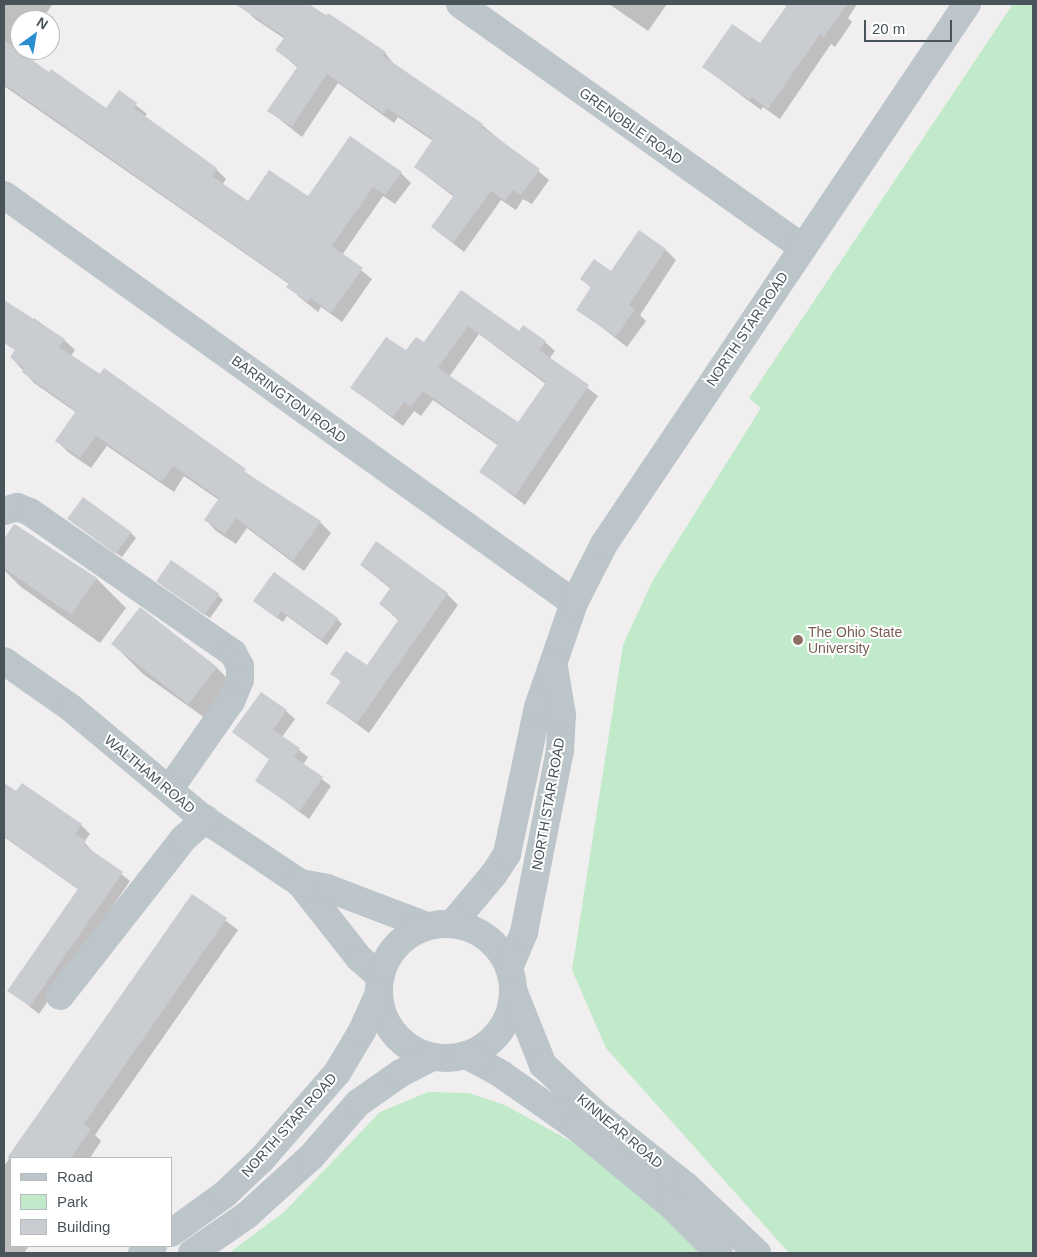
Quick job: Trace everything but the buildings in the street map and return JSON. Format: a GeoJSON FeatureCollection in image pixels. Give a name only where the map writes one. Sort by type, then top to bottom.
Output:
{"type":"FeatureCollection","features":[{"type":"Feature","properties":{"kind":"street","name":"GRENOBLE ROAD"},"geometry":{"type":"LineString","coordinates":[[460,4],[802,247]]}},
{"type":"Feature","properties":{"kind":"street","name":"NORTH STAR ROAD"},"geometry":{"type":"LineString","coordinates":[[440,925],[494,874],[507,854],[538,707],[554,668],[574,603],[604,544],[645,480],[967,4]]}},
{"type":"Feature","properties":{"kind":"street","name":"BARRINGTON ROAD"},"geometry":{"type":"LineString","coordinates":[[4,195],[574,603]]}},
{"type":"Feature","properties":{"kind":"street"},"geometry":{"type":"LineString","coordinates":[[4,511],[17,507],[30,512],[233,653],[240,666],[240,680],[230,701],[169,790]]}},
{"type":"Feature","properties":{"kind":"street","name":"WALTHAM ROAD"},"geometry":{"type":"LineString","coordinates":[[4,662],[71,708],[206,819],[300,883],[379,984]]}},
{"type":"Feature","properties":{"kind":"street","name":"NORTH STAR ROAD"},"geometry":{"type":"LineString","coordinates":[[511,978],[524,932],[560,751],[562,715],[554,668]]}},
{"type":"Feature","properties":{"kind":"street"},"geometry":{"type":"LineString","coordinates":[[60,996],[184,838],[206,819]]}},
{"type":"Feature","properties":{"kind":"street","name":"WALTHAM ROAD"},"geometry":{"type":"LineString","coordinates":[[300,883],[327,888],[440,925]]}},
{"type":"Feature","properties":{"kind":"street"},"geometry":{"type":"LineString","coordinates":[[192,1253],[247,1215],[304,1164],[358,1103],[401,1073],[432,1057],[466,1055],[480,1049],[501,1030],[508,1017],[511,978],[500,952],[486,938],[470,928],[440,925],[397,944],[379,984],[383,1015],[395,1034],[412,1049],[432,1057]]}},
{"type":"Feature","properties":{"kind":"street","name":"KINNEAR ROAD"},"geometry":{"type":"LineString","coordinates":[[511,978],[542,1064],[598,1116],[686,1186],[757,1253]]}},
{"type":"Feature","properties":{"kind":"street","name":"NORTH STAR ROAD"},"geometry":{"type":"LineString","coordinates":[[172,1232],[225,1194],[261,1160],[324,1088],[362,1031],[379,984]]}},
{"type":"Feature","properties":{"kind":"street","name":"KINNEAR ROAD"},"geometry":{"type":"LineString","coordinates":[[466,1055],[501,1074],[574,1126],[670,1204],[719,1253]]}},
{"type":"Feature","properties":{"kind":"green space","name":"The Ohio State University"},"geometry":{"type":"Polygon","coordinates":[[[1013,4],[1033,4],[1033,1253],[789,1253],[606,1048],[572,970],[623,645],[653,580],[761,408],[749,398],[1013,4]]]}},
{"type":"Feature","properties":{"kind":"green space"},"geometry":{"type":"Polygon","coordinates":[[[428,1092],[469,1093],[505,1105],[585,1149],[705,1253],[229,1253],[284,1212],[380,1112],[428,1092]]]}},
{"type":"Feature","properties":{"kind":"place","name":"The Ohio State University"},"geometry":{"type":"Point","coordinates":[798,640]}}]}
